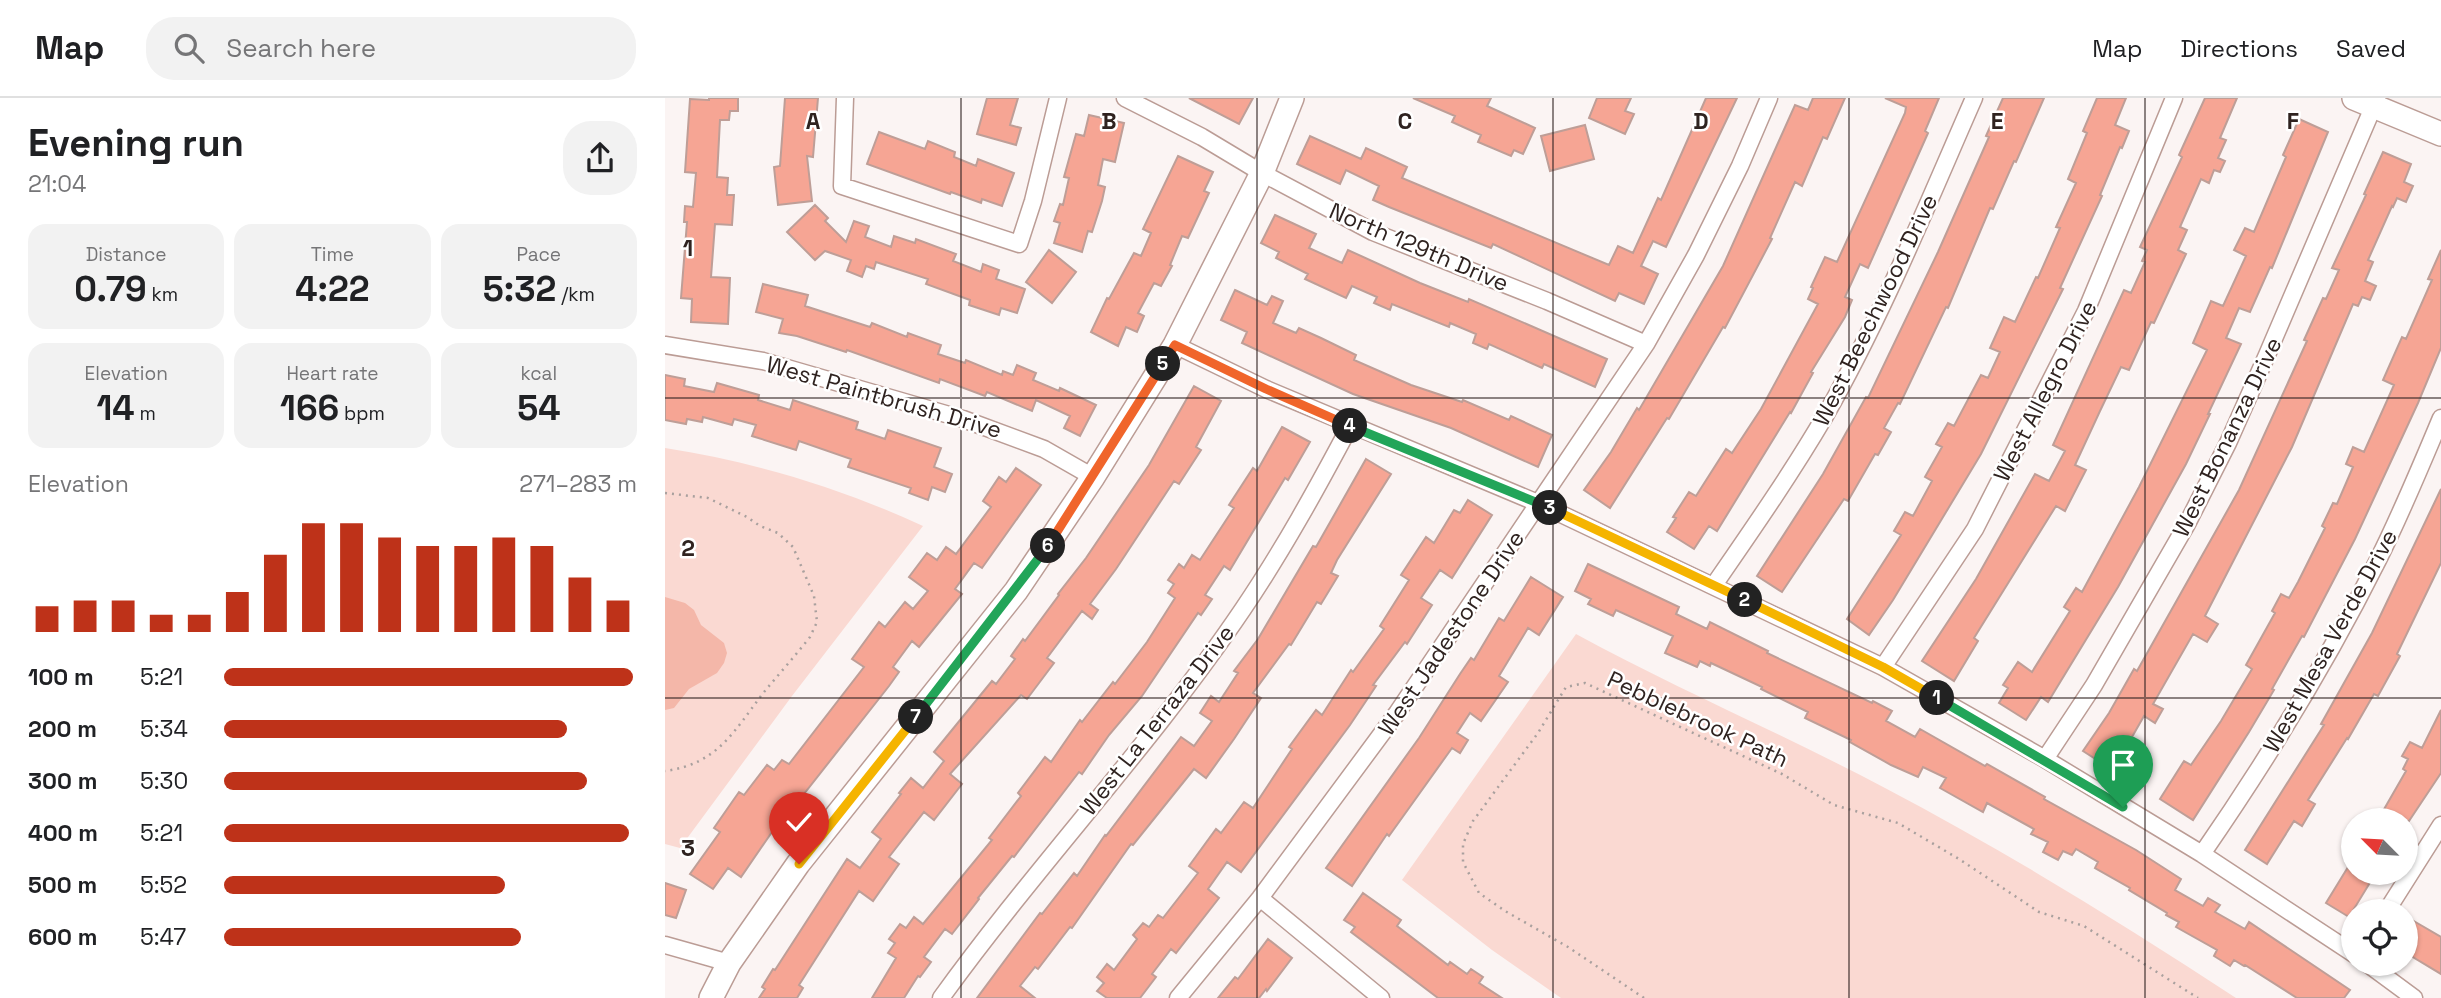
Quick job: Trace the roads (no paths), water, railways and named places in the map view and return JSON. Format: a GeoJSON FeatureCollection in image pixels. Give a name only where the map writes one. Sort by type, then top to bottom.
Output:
{"type":"FeatureCollection","features":[{"type":"Feature","properties":{"kind":"street"},"geometry":{"type":"LineString","coordinates":[[845,98],[842,186],[1019,244],[1033,201],[1058,98]]}},
{"type":"Feature","properties":{"kind":"street","name":"North 129th Drive"},"geometry":{"type":"LineString","coordinates":[[1125,98],[1202,137],[1262,173],[1373,232],[1548,301],[1646,344]]}},
{"type":"Feature","properties":{"kind":"street"},"geometry":{"type":"LineString","coordinates":[[711,998],[729,962],[799,864],[1016,591],[1093,477],[1175,345],[1262,173],[1292,98]]}},
{"type":"Feature","properties":{"kind":"street","name":"West Jadestone Drive"},"geometry":{"type":"LineString","coordinates":[[1178,998],[1260,898],[1397,713],[1646,344],[1701,244],[1769,98]]}},
{"type":"Feature","properties":{"kind":"street","name":"West Beechwood Drive"},"geometry":{"type":"LineString","coordinates":[[1714,585],[1824,417],[1870,331],[1916,235],[1974,98]]}},
{"type":"Feature","properties":{"kind":"street","name":"West Allegro Drive"},"geometry":{"type":"LineString","coordinates":[[1883,667],[1975,529],[1994,492],[2086,311],[2174,98]]}},
{"type":"Feature","properties":{"kind":"street"},"geometry":{"type":"LineString","coordinates":[[2368,101],[2441,134]]}},
{"type":"Feature","properties":{"kind":"street","name":"West Bonanza Drive"},"geometry":{"type":"LineString","coordinates":[[2045,759],[2094,685],[2205,489],[2267,355],[2368,101]]}},
{"type":"Feature","properties":{"kind":"street","name":"West Paintbrush Drive"},"geometry":{"type":"LineString","coordinates":[[665,345],[763,361],[963,419],[1044,449],[1093,477]]}},
{"type":"Feature","properties":{"kind":"street"},"geometry":{"type":"LineString","coordinates":[[1175,345],[1350,426],[1540,504],[1883,667],[2045,759],[2201,854],[2341,946]]}},
{"type":"Feature","properties":{"kind":"street","name":"West Mesa Verde Drive"},"geometry":{"type":"LineString","coordinates":[[2201,854],[2243,794],[2336,639],[2377,561],[2441,418]]}},
{"type":"Feature","properties":{"kind":"street","name":"West La Terraza Drive"},"geometry":{"type":"LineString","coordinates":[[941,998],[983,940],[1177,699],[1243,609],[1308,503],[1350,426]]}},
{"type":"Feature","properties":{"kind":"street"},"geometry":{"type":"LineString","coordinates":[[2394,899],[2441,825]]}},
{"type":"Feature","properties":{"kind":"street"},"geometry":{"type":"LineString","coordinates":[[1260,898],[1381,998]]}},
{"type":"Feature","properties":{"kind":"street"},"geometry":{"type":"LineString","coordinates":[[665,945],[729,962]]}},
{"type":"Feature","properties":{"kind":"street"},"geometry":{"type":"LineString","coordinates":[[2384,976],[2414,998]]}}]}
